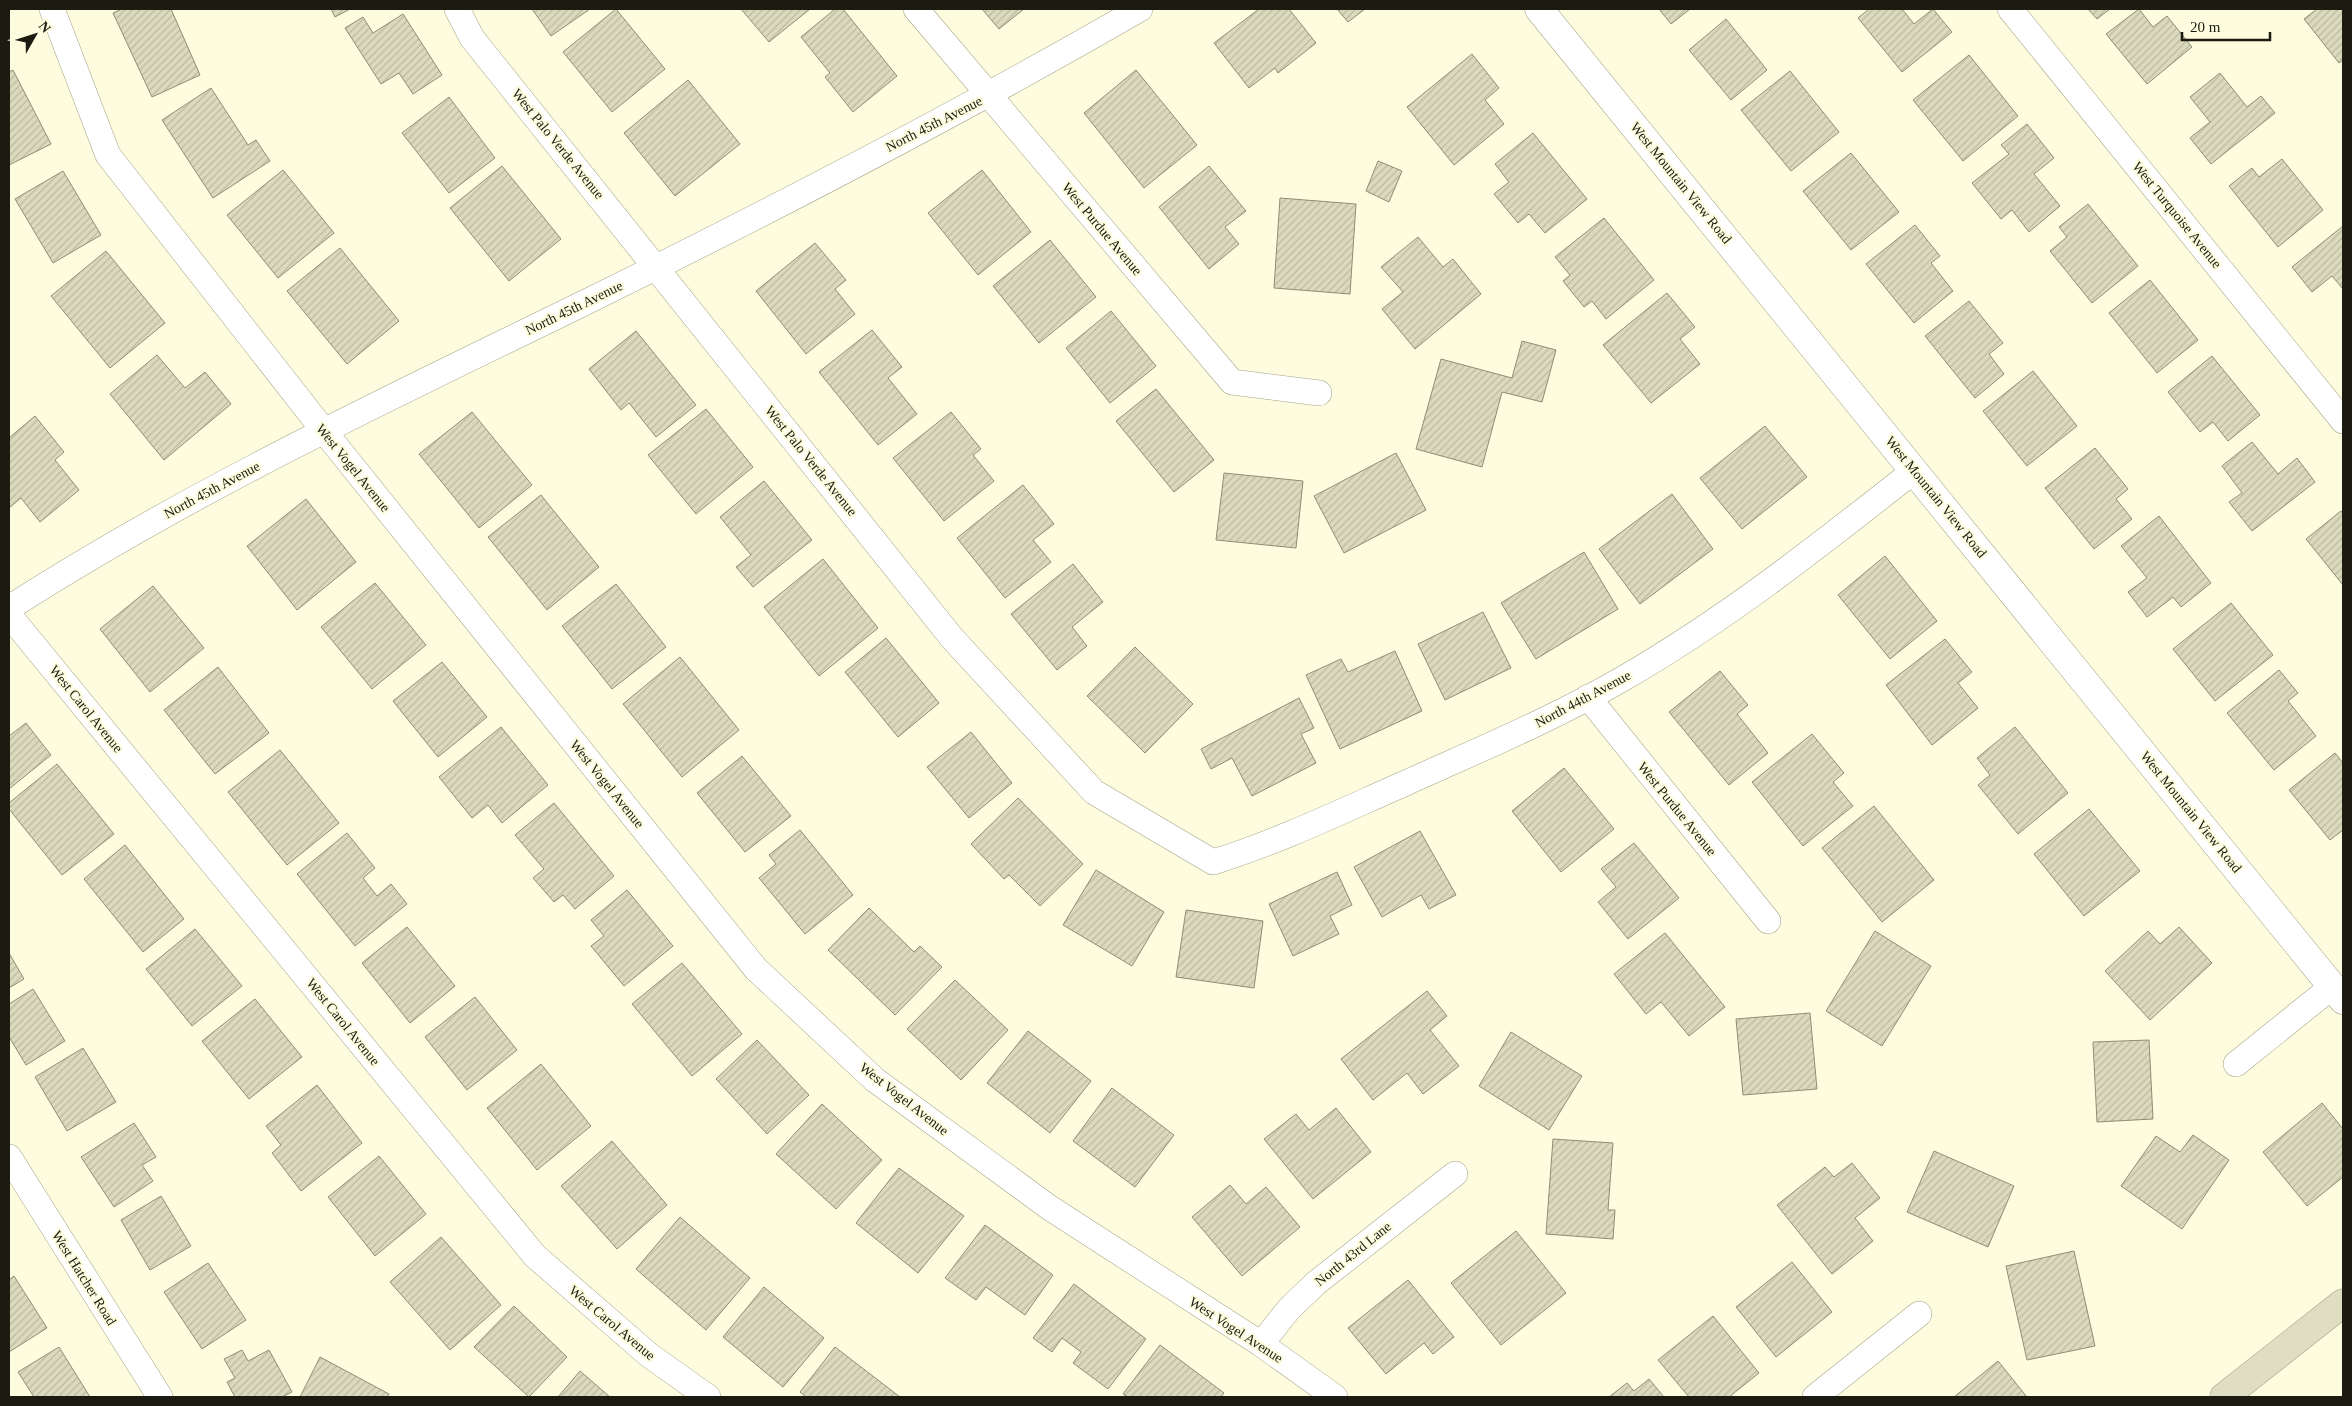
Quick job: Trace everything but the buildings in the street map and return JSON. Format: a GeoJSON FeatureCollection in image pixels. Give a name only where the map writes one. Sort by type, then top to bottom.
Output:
{"type":"FeatureCollection","features":[{"type":"Feature","properties":{"kind":"main road"},"geometry":{"type":"LineString","coordinates":[[2224,1397],[2343,1303]]}},
{"type":"Feature","properties":{"kind":"street","name":"West Vogel Avenue"},"geometry":{"type":"LineString","coordinates":[[52,9],[108,155],[324,431],[756,968],[875,1080],[1050,1208],[1261,1344],[1335,1397]]}},
{"type":"Feature","properties":{"kind":"street","name":"West Palo Verde Avenue"},"geometry":{"type":"LineString","coordinates":[[457,9],[472,38],[952,638],[1094,792],[1213,862]]}},
{"type":"Feature","properties":{"kind":"street","name":"West Purdue Avenue"},"geometry":{"type":"LineString","coordinates":[[916,9],[1232,382],[1320,393]]}},
{"type":"Feature","properties":{"kind":"street","name":"North 45th Avenue"},"geometry":{"type":"LineString","coordinates":[[9,608],[179,506],[324,431],[657,267],[988,96],[1140,9]]}},
{"type":"Feature","properties":{"kind":"street","name":"West Mountain View Road"},"geometry":{"type":"LineString","coordinates":[[1539,9],[2338,993],[2236,1064]]}},
{"type":"Feature","properties":{"kind":"street","name":"West Turquoise Avenue"},"geometry":{"type":"LineString","coordinates":[[2010,9],[2343,421]]}},
{"type":"Feature","properties":{"kind":"street","name":"North 44th Avenue"},"geometry":{"type":"LineString","coordinates":[[1213,862],[1255,849],[1299,831],[1548,718],[1588,697],[1697,634],[1753,595],[1915,470]]}},
{"type":"Feature","properties":{"kind":"street","name":"West Carol Avenue"},"geometry":{"type":"LineString","coordinates":[[9,615],[535,1256],[649,1355],[708,1397]]}},
{"type":"Feature","properties":{"kind":"street","name":"West Purdue Avenue"},"geometry":{"type":"LineString","coordinates":[[1588,697],[1768,921]]}},
{"type":"Feature","properties":{"kind":"street","name":"West Hatcher Road"},"geometry":{"type":"LineString","coordinates":[[9,1157],[160,1397]]}},
{"type":"Feature","properties":{"kind":"street","name":"North 43rd Lane"},"geometry":{"type":"LineString","coordinates":[[1261,1344],[1289,1309],[1316,1283],[1455,1174]]}},
{"type":"Feature","properties":{"kind":"street"},"geometry":{"type":"LineString","coordinates":[[1815,1397],[1919,1314]]}}]}
